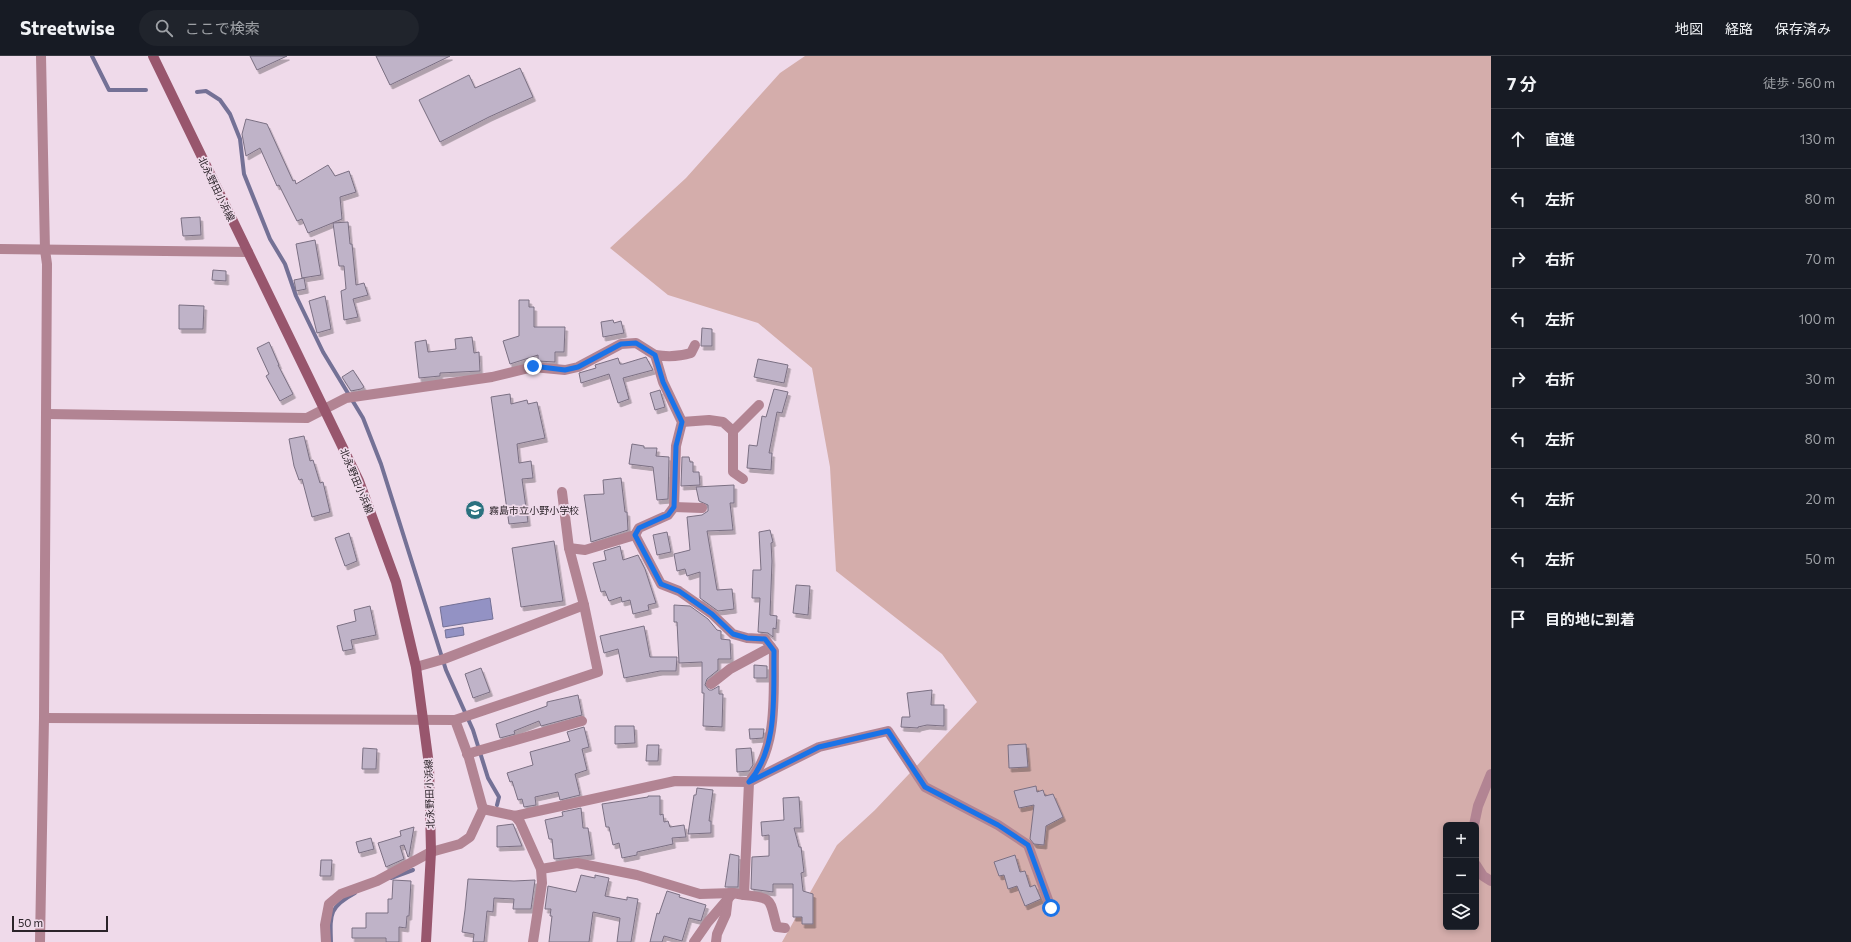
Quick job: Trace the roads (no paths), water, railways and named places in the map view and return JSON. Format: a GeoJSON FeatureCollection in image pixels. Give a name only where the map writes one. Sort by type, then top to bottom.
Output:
{"type":"FeatureCollection","features":[{"type":"Feature","properties":{"kind":"main road","name":"北永野田小浜線"},"geometry":{"type":"LineString","coordinates":[[153,56],[359,481],[396,582],[416,667],[429,765],[431,852],[426,942]]}},
{"type":"Feature","properties":{"kind":"street"},"geometry":{"type":"LineString","coordinates":[[40,942],[47,414],[47,264],[45,250],[41,56]]}},
{"type":"Feature","properties":{"kind":"street"},"geometry":{"type":"LineString","coordinates":[[0,249],[248,252]]}},
{"type":"Feature","properties":{"kind":"street"},"geometry":{"type":"LineString","coordinates":[[47,414],[307,418],[346,398],[492,377],[533,366],[565,370],[578,367],[621,344],[636,343],[655,355],[667,357],[681,356],[691,353],[695,345]]}},
{"type":"Feature","properties":{"kind":"street"},"geometry":{"type":"LineString","coordinates":[[569,548],[584,550],[635,535],[639,528],[668,515],[674,507],[676,446],[682,422],[663,382],[655,355]]}},
{"type":"Feature","properties":{"kind":"street"},"geometry":{"type":"LineString","coordinates":[[743,479],[733,472],[733,431],[759,405]]}},
{"type":"Feature","properties":{"kind":"street"},"geometry":{"type":"LineString","coordinates":[[682,422],[709,420],[723,422],[733,431]]}},
{"type":"Feature","properties":{"kind":"street"},"geometry":{"type":"LineString","coordinates":[[44,718],[424,720],[458,718],[598,672],[584,605],[569,548],[562,492]]}},
{"type":"Feature","properties":{"kind":"street"},"geometry":{"type":"LineString","coordinates":[[674,507],[702,508]]}},
{"type":"Feature","properties":{"kind":"street"},"geometry":{"type":"LineString","coordinates":[[635,535],[661,584],[679,591],[712,614],[733,634],[747,638],[765,639],[774,651],[770,738],[756,773],[749,782],[744,895]]}},
{"type":"Feature","properties":{"kind":"street"},"geometry":{"type":"LineString","coordinates":[[416,667],[444,659],[584,605]]}},
{"type":"Feature","properties":{"kind":"street"},"geometry":{"type":"LineString","coordinates":[[711,684],[730,669],[771,647]]}},
{"type":"Feature","properties":{"kind":"street"},"geometry":{"type":"LineString","coordinates":[[458,718],[488,810]]}},
{"type":"Feature","properties":{"kind":"street"},"geometry":{"type":"LineString","coordinates":[[470,754],[582,720]]}},
{"type":"Feature","properties":{"kind":"street"},"geometry":{"type":"LineString","coordinates":[[512,816],[675,782],[749,782],[819,747],[888,731],[925,787],[998,825],[1028,845],[1051,908]]}},
{"type":"Feature","properties":{"kind":"street"},"geometry":{"type":"LineString","coordinates":[[1475,822],[1478,806],[1491,774]]}},
{"type":"Feature","properties":{"kind":"street"},"geometry":{"type":"LineString","coordinates":[[326,942],[325,925],[329,904],[341,894],[377,881],[431,852],[460,844],[470,837],[488,810]]}},
{"type":"Feature","properties":{"kind":"street"},"geometry":{"type":"LineString","coordinates":[[488,810],[512,816],[520,822],[541,869],[542,883],[533,942]]}},
{"type":"Feature","properties":{"kind":"street"},"geometry":{"type":"LineString","coordinates":[[541,869],[577,863],[637,875],[700,894],[764,897],[771,903],[777,927],[785,928]]}},
{"type":"Feature","properties":{"kind":"street"},"geometry":{"type":"LineString","coordinates":[[1479,870],[1483,876],[1491,881]]}},
{"type":"Feature","properties":{"kind":"street"},"geometry":{"type":"LineString","coordinates":[[694,942],[730,895]]}},
{"type":"Feature","properties":{"kind":"street"},"geometry":{"type":"LineString","coordinates":[[716,942],[717,934],[726,914],[730,895]]}},
{"type":"Feature","properties":{"kind":"water"},"geometry":{"type":"Polygon","coordinates":[[[490,598],[493,619],[443,627],[440,607],[490,598]]]}},
{"type":"Feature","properties":{"kind":"water"},"geometry":{"type":"Polygon","coordinates":[[[463,627],[464,635],[446,638],[445,630],[463,627]]]}},
{"type":"Feature","properties":{"kind":"waterway"},"geometry":{"type":"LineString","coordinates":[[92,56],[109,90],[146,90]]}},
{"type":"Feature","properties":{"kind":"waterway"},"geometry":{"type":"LineString","coordinates":[[197,92],[206,91],[220,100],[230,114],[240,139],[244,174],[270,239],[285,264],[296,296],[323,352],[363,418],[381,464],[446,670],[473,730],[488,778],[499,797],[497,805]]}},
{"type":"Feature","properties":{"kind":"waterway"},"geometry":{"type":"LineString","coordinates":[[391,878],[413,870]]}},
{"type":"Feature","properties":{"kind":"waterway"},"geometry":{"type":"LineString","coordinates":[[331,942],[331,918],[333,912],[340,903],[355,893]]}},
{"type":"Feature","properties":{"kind":"place","name":"霧島市立小野小学校"},"geometry":{"type":"Point","coordinates":[475,510]}}]}
